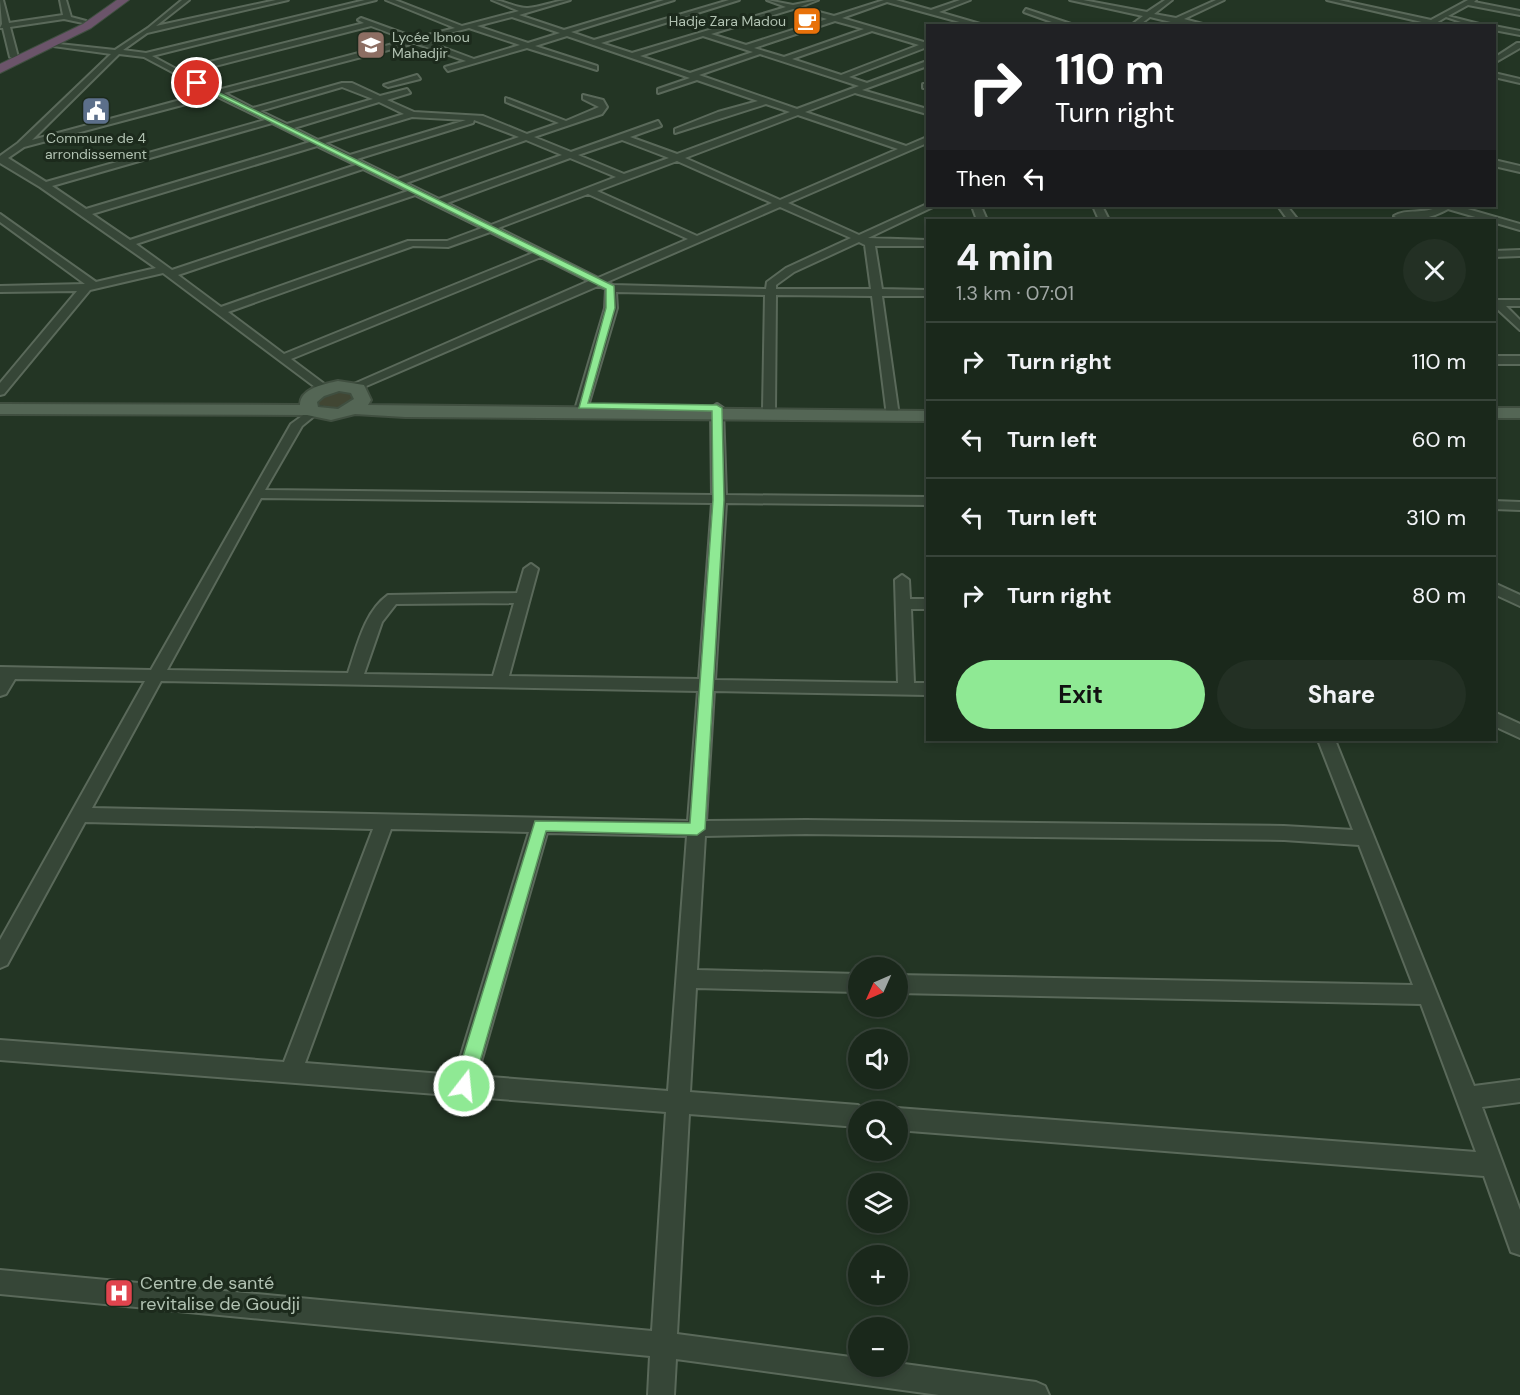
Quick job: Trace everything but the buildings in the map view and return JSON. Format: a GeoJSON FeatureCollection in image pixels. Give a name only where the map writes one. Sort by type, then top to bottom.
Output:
{"type":"FeatureCollection","features":[{"type":"Feature","properties":{"kind":"highway"},"geometry":{"type":"LineString","coordinates":[[100,14],[110,0]]}},
{"type":"Feature","properties":{"kind":"highway"},"geometry":{"type":"LineString","coordinates":[[100,14],[116,0]]}},
{"type":"Feature","properties":{"kind":"highway"},"geometry":{"type":"LineString","coordinates":[[4,63],[50,45],[124,0]]}},
{"type":"Feature","properties":{"kind":"highway"},"geometry":{"type":"LineString","coordinates":[[4,63],[83,21],[131,0]]}},
{"type":"Feature","properties":{"kind":"main road"},"geometry":{"type":"LineString","coordinates":[[310,408],[323,389],[356,399],[581,410],[892,413],[926,410]]}},
{"type":"Feature","properties":{"kind":"main road"},"geometry":{"type":"LineString","coordinates":[[0,402],[310,408],[336,414],[356,399]]}},
{"type":"Feature","properties":{"kind":"main road"},"geometry":{"type":"LineString","coordinates":[[0,409],[182,406]]}},
{"type":"Feature","properties":{"kind":"main road"},"geometry":{"type":"LineString","coordinates":[[717,411],[769,409],[926,416]]}},
{"type":"Feature","properties":{"kind":"main road"},"geometry":{"type":"LineString","coordinates":[[1496,413],[1520,413]]}},
{"type":"Feature","properties":{"kind":"main road"},"geometry":{"type":"LineString","coordinates":[[1496,421],[1520,421]]}},
{"type":"Feature","properties":{"kind":"street"},"geometry":{"type":"LineString","coordinates":[[63,0],[68,19],[83,21]]}},
{"type":"Feature","properties":{"kind":"street"},"geometry":{"type":"LineString","coordinates":[[145,31],[285,0]]}},
{"type":"Feature","properties":{"kind":"street"},"geometry":{"type":"LineString","coordinates":[[146,55],[373,0]]}},
{"type":"Feature","properties":{"kind":"street"},"geometry":{"type":"LineString","coordinates":[[389,0],[594,68]]}},
{"type":"Feature","properties":{"kind":"street"},"geometry":{"type":"LineString","coordinates":[[495,0],[527,11]]}},
{"type":"Feature","properties":{"kind":"street"},"geometry":{"type":"LineString","coordinates":[[21,145],[567,0]]}},
{"type":"Feature","properties":{"kind":"street"},"geometry":{"type":"LineString","coordinates":[[448,69],[671,0],[682,3]]}},
{"type":"Feature","properties":{"kind":"street"},"geometry":{"type":"LineString","coordinates":[[592,43],[736,0]]}},
{"type":"Feature","properties":{"kind":"street"},"geometry":{"type":"LineString","coordinates":[[770,0],[926,45]]}},
{"type":"Feature","properties":{"kind":"street"},"geometry":{"type":"LineString","coordinates":[[631,56],[815,0]]}},
{"type":"Feature","properties":{"kind":"street"},"geometry":{"type":"LineString","coordinates":[[875,0],[976,24]]}},
{"type":"Feature","properties":{"kind":"street"},"geometry":{"type":"LineString","coordinates":[[930,13],[967,0]]}},
{"type":"Feature","properties":{"kind":"street"},"geometry":{"type":"LineString","coordinates":[[1073,0],[1150,12]]}},
{"type":"Feature","properties":{"kind":"street"},"geometry":{"type":"LineString","coordinates":[[1115,0],[1150,12],[1199,24]]}},
{"type":"Feature","properties":{"kind":"street"},"geometry":{"type":"LineString","coordinates":[[1135,24],[1169,0]]}},
{"type":"Feature","properties":{"kind":"street"},"geometry":{"type":"LineString","coordinates":[[1202,0],[1218,1]]}},
{"type":"Feature","properties":{"kind":"street"},"geometry":{"type":"LineString","coordinates":[[1330,0],[1431,24],[1449,18],[1471,2],[1520,13]]}},
{"type":"Feature","properties":{"kind":"street"},"geometry":{"type":"LineString","coordinates":[[1350,4],[1358,0]]}},
{"type":"Feature","properties":{"kind":"street"},"geometry":{"type":"LineString","coordinates":[[1431,24],[1471,2],[1482,0]]}},
{"type":"Feature","properties":{"kind":"street"},"geometry":{"type":"LineString","coordinates":[[4,63],[4,25],[0,1],[7,1]]}},
{"type":"Feature","properties":{"kind":"street"},"geometry":{"type":"LineString","coordinates":[[188,1],[118,51],[21,145],[1,159],[45,185],[220,311],[323,389]]}},
{"type":"Feature","properties":{"kind":"street"},"geometry":{"type":"LineString","coordinates":[[745,48],[886,1]]}},
{"type":"Feature","properties":{"kind":"street"},"geometry":{"type":"LineString","coordinates":[[1169,24],[1218,1]]}},
{"type":"Feature","properties":{"kind":"street"},"geometry":{"type":"LineString","coordinates":[[693,6],[748,21]]}},
{"type":"Feature","properties":{"kind":"street"},"geometry":{"type":"LineString","coordinates":[[332,9],[412,41],[472,61]]}},
{"type":"Feature","properties":{"kind":"street"},"geometry":{"type":"LineString","coordinates":[[1026,11],[1066,24]]}},
{"type":"Feature","properties":{"kind":"street"},"geometry":{"type":"LineString","coordinates":[[930,13],[966,24]]}},
{"type":"Feature","properties":{"kind":"street"},"geometry":{"type":"LineString","coordinates":[[512,15],[695,76],[765,102],[926,153]]}},
{"type":"Feature","properties":{"kind":"street"},"geometry":{"type":"LineString","coordinates":[[4,25],[69,16]]}},
{"type":"Feature","properties":{"kind":"street"},"geometry":{"type":"LineString","coordinates":[[1449,18],[1475,24]]}},
{"type":"Feature","properties":{"kind":"street"},"geometry":{"type":"LineString","coordinates":[[177,73],[370,24]]}},
{"type":"Feature","properties":{"kind":"street"},"geometry":{"type":"LineString","coordinates":[[1496,28],[1520,33]]}},
{"type":"Feature","properties":{"kind":"street"},"geometry":{"type":"LineString","coordinates":[[783,60],[872,29]]}},
{"type":"Feature","properties":{"kind":"street"},"geometry":{"type":"LineString","coordinates":[[703,34],[868,86]]}},
{"type":"Feature","properties":{"kind":"street"},"geometry":{"type":"LineString","coordinates":[[50,45],[146,55],[177,73],[611,288],[926,293]]}},
{"type":"Feature","properties":{"kind":"street"},"geometry":{"type":"LineString","coordinates":[[840,78],[926,45]]}},
{"type":"Feature","properties":{"kind":"street"},"geometry":{"type":"LineString","coordinates":[[1496,61],[1520,45]]}},
{"type":"Feature","properties":{"kind":"street"},"geometry":{"type":"LineString","coordinates":[[661,91],[760,52]]}},
{"type":"Feature","properties":{"kind":"street"},"geometry":{"type":"LineString","coordinates":[[220,311],[408,244],[448,244],[926,63]]}},
{"type":"Feature","properties":{"kind":"street"},"geometry":{"type":"LineString","coordinates":[[1496,75],[1520,81]]}},
{"type":"Feature","properties":{"kind":"street"},"geometry":{"type":"LineString","coordinates":[[364,92],[417,77]]}},
{"type":"Feature","properties":{"kind":"street"},"geometry":{"type":"LineString","coordinates":[[254,110],[342,85],[381,99],[412,114]]}},
{"type":"Feature","properties":{"kind":"street"},"geometry":{"type":"LineString","coordinates":[[288,127],[407,91]]}},
{"type":"Feature","properties":{"kind":"street"},"geometry":{"type":"LineString","coordinates":[[857,91],[926,112]]}},
{"type":"Feature","properties":{"kind":"street"},"geometry":{"type":"LineString","coordinates":[[399,182],[599,112],[603,107],[600,102],[586,97]]}},
{"type":"Feature","properties":{"kind":"street"},"geometry":{"type":"LineString","coordinates":[[509,100],[566,123]]}},
{"type":"Feature","properties":{"kind":"street"},"geometry":{"type":"LineString","coordinates":[[678,131],[721,114],[765,102]]}},
{"type":"Feature","properties":{"kind":"street"},"geometry":{"type":"LineString","coordinates":[[84,213],[316,141],[412,114],[480,118],[625,178]]}},
{"type":"Feature","properties":{"kind":"street"},"geometry":{"type":"LineString","coordinates":[[640,117],[714,145]]}},
{"type":"Feature","properties":{"kind":"street"},"geometry":{"type":"LineString","coordinates":[[350,158],[480,118]]}},
{"type":"Feature","properties":{"kind":"street"},"geometry":{"type":"LineString","coordinates":[[45,185],[274,120]]}},
{"type":"Feature","properties":{"kind":"street"},"geometry":{"type":"LineString","coordinates":[[440,202],[658,124]]}},
{"type":"Feature","properties":{"kind":"street"},"geometry":{"type":"LineString","coordinates":[[623,137],[678,158],[870,243],[926,243]]}},
{"type":"Feature","properties":{"kind":"street"},"geometry":{"type":"LineString","coordinates":[[356,399],[599,281],[926,140]]}},
{"type":"Feature","properties":{"kind":"street"},"geometry":{"type":"LineString","coordinates":[[1496,162],[1520,168]]}},
{"type":"Feature","properties":{"kind":"street"},"geometry":{"type":"LineString","coordinates":[[127,244],[365,165]]}},
{"type":"Feature","properties":{"kind":"street"},"geometry":{"type":"LineString","coordinates":[[0,289],[86,288],[166,272],[417,191]]}},
{"type":"Feature","properties":{"kind":"street"},"geometry":{"type":"LineString","coordinates":[[589,191],[696,239]]}},
{"type":"Feature","properties":{"kind":"street"},"geometry":{"type":"LineString","coordinates":[[769,409],[771,284],[779,275],[928,207]]}},
{"type":"Feature","properties":{"kind":"street"},"geometry":{"type":"LineString","coordinates":[[1399,216],[1431,214],[1445,207]]}},
{"type":"Feature","properties":{"kind":"street"},"geometry":{"type":"LineString","coordinates":[[1450,207],[1492,219]]}},
{"type":"Feature","properties":{"kind":"street"},"geometry":{"type":"LineString","coordinates":[[0,217],[93,285],[86,288],[0,391]]}},
{"type":"Feature","properties":{"kind":"street"},"geometry":{"type":"LineString","coordinates":[[1496,220],[1520,227]]}},
{"type":"Feature","properties":{"kind":"street"},"geometry":{"type":"LineString","coordinates":[[870,243],[892,413]]}},
{"type":"Feature","properties":{"kind":"street"},"geometry":{"type":"LineString","coordinates":[[1496,254],[1520,253]]}},
{"type":"Feature","properties":{"kind":"street"},"geometry":{"type":"LineString","coordinates":[[284,358],[542,254]]}},
{"type":"Feature","properties":{"kind":"street"},"geometry":{"type":"LineString","coordinates":[[581,410],[611,308],[611,288]]}},
{"type":"Feature","properties":{"kind":"street"},"geometry":{"type":"LineString","coordinates":[[1496,303],[1520,303]]}},
{"type":"Feature","properties":{"kind":"street"},"geometry":{"type":"LineString","coordinates":[[1496,303],[1520,327]]}},
{"type":"Feature","properties":{"kind":"street"},"geometry":{"type":"LineString","coordinates":[[1496,360],[1520,360]]}},
{"type":"Feature","properties":{"kind":"street"},"geometry":{"type":"LineString","coordinates":[[0,959],[256,494],[297,424],[310,408]]}},
{"type":"Feature","properties":{"kind":"street"},"geometry":{"type":"LineString","coordinates":[[661,1395],[678,1102],[719,500],[717,411]]}},
{"type":"Feature","properties":{"kind":"street"},"geometry":{"type":"LineString","coordinates":[[256,494],[926,501]]}},
{"type":"Feature","properties":{"kind":"street"},"geometry":{"type":"LineString","coordinates":[[1496,506],[1520,506]]}},
{"type":"Feature","properties":{"kind":"street"},"geometry":{"type":"LineString","coordinates":[[501,681],[521,598],[531,569]]}},
{"type":"Feature","properties":{"kind":"street"},"geometry":{"type":"LineString","coordinates":[[902,580],[906,688]]}},
{"type":"Feature","properties":{"kind":"street"},"geometry":{"type":"LineString","coordinates":[[1496,589],[1520,601]]}},
{"type":"Feature","properties":{"kind":"street"},"geometry":{"type":"LineString","coordinates":[[354,678],[379,611],[393,599],[521,598]]}},
{"type":"Feature","properties":{"kind":"street"},"geometry":{"type":"LineString","coordinates":[[903,604],[926,604]]}},
{"type":"Feature","properties":{"kind":"street"},"geometry":{"type":"LineString","coordinates":[[0,690],[6,673],[926,689]]}},
{"type":"Feature","properties":{"kind":"street"},"geometry":{"type":"LineString","coordinates":[[1496,719],[1520,732]]}},
{"type":"Feature","properties":{"kind":"street"},"geometry":{"type":"LineString","coordinates":[[1327,741],[1468,1098],[1520,1243]]}},
{"type":"Feature","properties":{"kind":"street"},"geometry":{"type":"LineString","coordinates":[[80,815],[697,829],[806,827],[1284,833],[1367,838]]}},
{"type":"Feature","properties":{"kind":"street"},"geometry":{"type":"LineString","coordinates":[[291,1072],[385,822]]}},
{"type":"Feature","properties":{"kind":"street"},"geometry":{"type":"LineString","coordinates":[[464,1086],[540,825]]}},
{"type":"Feature","properties":{"kind":"street"},"geometry":{"type":"LineString","coordinates":[[686,979],[848,983]]}},
{"type":"Feature","properties":{"kind":"street"},"geometry":{"type":"LineString","coordinates":[[908,984],[1426,995]]}},
{"type":"Feature","properties":{"kind":"street"},"geometry":{"type":"LineString","coordinates":[[0,1050],[848,1115]]}},
{"type":"Feature","properties":{"kind":"street"},"geometry":{"type":"LineString","coordinates":[[1468,1098],[1520,1091]]}},
{"type":"Feature","properties":{"kind":"street"},"geometry":{"type":"LineString","coordinates":[[908,1120],[1492,1165]]}},
{"type":"Feature","properties":{"kind":"street"},"geometry":{"type":"LineString","coordinates":[[0,1282],[665,1345],[1036,1395]]}},
{"type":"Feature","properties":{"kind":"green space"},"geometry":{"type":"Polygon","coordinates":[[[333,390],[351,391],[356,399],[339,409],[319,405],[319,399],[333,390]]]}},
{"type":"Feature","properties":{"kind":"place","name":"Hadje Zara Madou"},"geometry":{"type":"Point","coordinates":[807,21]}},
{"type":"Feature","properties":{"kind":"place","name":"Lycée Ibnou Mahadjir"},"geometry":{"type":"Point","coordinates":[371,45]}},
{"type":"Feature","properties":{"kind":"place","name":"Commune de 4 arrondissement"},"geometry":{"type":"Point","coordinates":[96,111]}},
{"type":"Feature","properties":{"kind":"place","name":"Centre de santé revitalise de Goudji"},"geometry":{"type":"Point","coordinates":[119,1293]}},
{"type":"Feature","properties":{"kind":"route"},"geometry":{"type":"LineString","coordinates":[[197,83],[611,288],[611,308],[582,406],[717,408],[719,500],[697,829],[540,825],[464,1086]]}}]}
